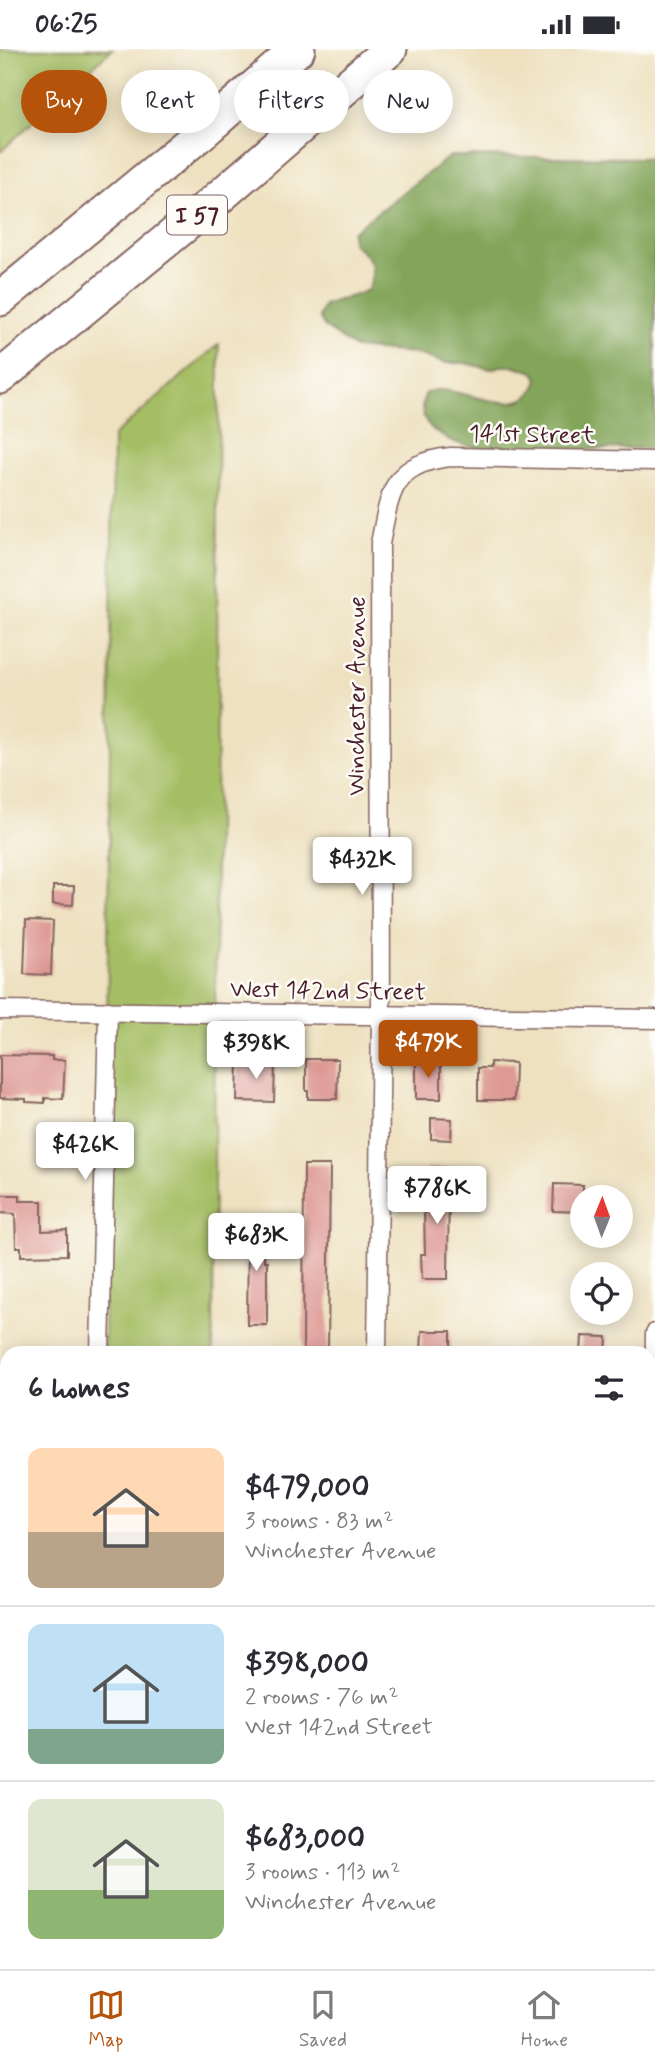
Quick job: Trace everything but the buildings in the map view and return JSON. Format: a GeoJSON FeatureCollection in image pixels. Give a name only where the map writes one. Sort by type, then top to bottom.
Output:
{"type":"FeatureCollection","features":[{"type":"Feature","properties":{"kind":"highway","name":"I 57"},"geometry":{"type":"LineString","coordinates":[[0,299],[204,131],[298,49]]}},
{"type":"Feature","properties":{"kind":"highway","name":"I 57"},"geometry":{"type":"LineString","coordinates":[[0,377],[217,199],[390,49]]}},
{"type":"Feature","properties":{"kind":"street","name":"141st Street"},"geometry":{"type":"LineString","coordinates":[[411,468],[436,458],[451,457],[655,461]]}},
{"type":"Feature","properties":{"kind":"street","name":"Winchester Avenue"},"geometry":{"type":"LineString","coordinates":[[377,1346],[381,1015],[380,544],[393,490],[400,477],[411,468]]}},
{"type":"Feature","properties":{"kind":"street","name":"West 142nd Street"},"geometry":{"type":"LineString","coordinates":[[0,1010],[655,1019]]}},
{"type":"Feature","properties":{"kind":"street"},"geometry":{"type":"LineString","coordinates":[[100,1346],[108,1011]]}},
{"type":"Feature","properties":{"kind":"green space"},"geometry":{"type":"Polygon","coordinates":[[[0,49],[112,49],[89,70],[21,70],[21,133],[0,152],[0,49]]]}},
{"type":"Feature","properties":{"kind":"green space"},"geometry":{"type":"Polygon","coordinates":[[[450,156],[655,158],[655,448],[524,450],[477,448],[458,443],[440,435],[426,421],[423,404],[426,393],[436,390],[494,401],[521,400],[531,393],[538,379],[534,372],[515,366],[490,369],[465,363],[445,363],[414,353],[355,348],[325,327],[319,317],[324,305],[369,289],[371,263],[353,244],[352,232],[450,156]]]}},
{"type":"Feature","properties":{"kind":"green space"},"geometry":{"type":"Polygon","coordinates":[[[219,344],[213,1346],[104,1346],[113,436],[219,344]]]}}]}
